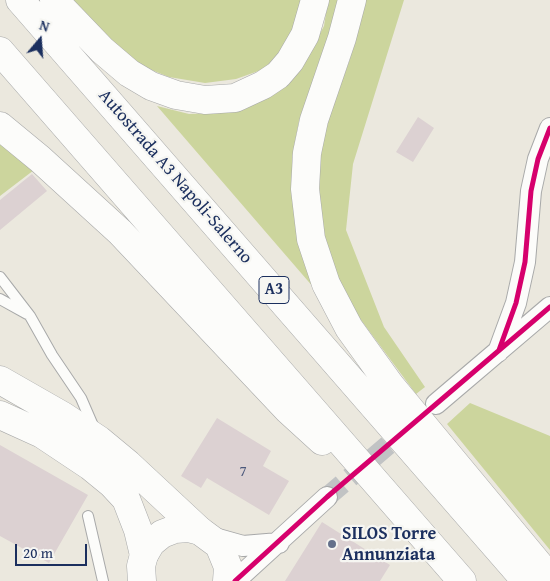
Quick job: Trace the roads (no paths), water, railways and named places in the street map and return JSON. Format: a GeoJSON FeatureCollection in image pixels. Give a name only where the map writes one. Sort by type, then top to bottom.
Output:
{"type":"FeatureCollection","features":[{"type":"Feature","properties":{"kind":"main road","name":"Autostrada A3 Napoli-Salerno"},"geometry":{"type":"LineString","coordinates":[[20,0],[526,581]]}},
{"type":"Feature","properties":{"kind":"main road"},"geometry":{"type":"LineString","coordinates":[[54,0],[102,50],[129,73],[151,86],[176,95],[205,100],[235,98],[264,85],[278,75],[290,61],[306,35],[315,0]]}},
{"type":"Feature","properties":{"kind":"main road"},"geometry":{"type":"LineString","coordinates":[[352,0],[342,38],[314,120],[307,153],[305,189],[311,239],[326,284],[348,328],[390,385],[550,578]]}},
{"type":"Feature","properties":{"kind":"main road"},"geometry":{"type":"LineString","coordinates":[[0,51],[462,581]]}},
{"type":"Feature","properties":{"kind":"main road"},"geometry":{"type":"LineString","coordinates":[[0,126],[40,158],[120,232],[288,410],[405,515]]}},
{"type":"Feature","properties":{"kind":"main road"},"geometry":{"type":"LineString","coordinates":[[0,380],[63,416],[99,440],[128,464],[205,534],[225,556],[228,567],[227,581]]}},
{"type":"Feature","properties":{"kind":"main road"},"geometry":{"type":"LineString","coordinates":[[0,415],[42,434],[90,466],[112,484],[126,499],[138,530],[143,568]]}},
{"type":"Feature","properties":{"kind":"main road"},"geometry":{"type":"LineString","coordinates":[[143,568],[151,543],[162,534],[175,529],[205,534]]}},
{"type":"Feature","properties":{"kind":"street"},"geometry":{"type":"LineString","coordinates":[[498,352],[516,303],[525,262],[530,190],[538,159],[550,128]]}},
{"type":"Feature","properties":{"kind":"street"},"geometry":{"type":"LineString","coordinates":[[436,404],[550,307]]}},
{"type":"Feature","properties":{"kind":"street"},"geometry":{"type":"LineString","coordinates":[[235,581],[279,543],[327,497]]}},
{"type":"Feature","properties":{"kind":"street"},"geometry":{"type":"LineString","coordinates":[[205,534],[243,546],[279,543]]}},
{"type":"Feature","properties":{"kind":"lane"},"geometry":{"type":"LineString","coordinates":[[0,277],[30,316],[52,355],[81,398],[99,440]]}},
{"type":"Feature","properties":{"kind":"lane"},"geometry":{"type":"LineString","coordinates":[[0,298],[30,316]]}},
{"type":"Feature","properties":{"kind":"lane"},"geometry":{"type":"LineString","coordinates":[[88,516],[103,581]]}},
{"type":"Feature","properties":{"kind":"tunnel"},"geometry":{"type":"LineString","coordinates":[[327,497],[409,427]]}},
{"type":"Feature","properties":{"kind":"place","name":"SILOS Torre Annunziata"},"geometry":{"type":"Point","coordinates":[332,544]}}]}
